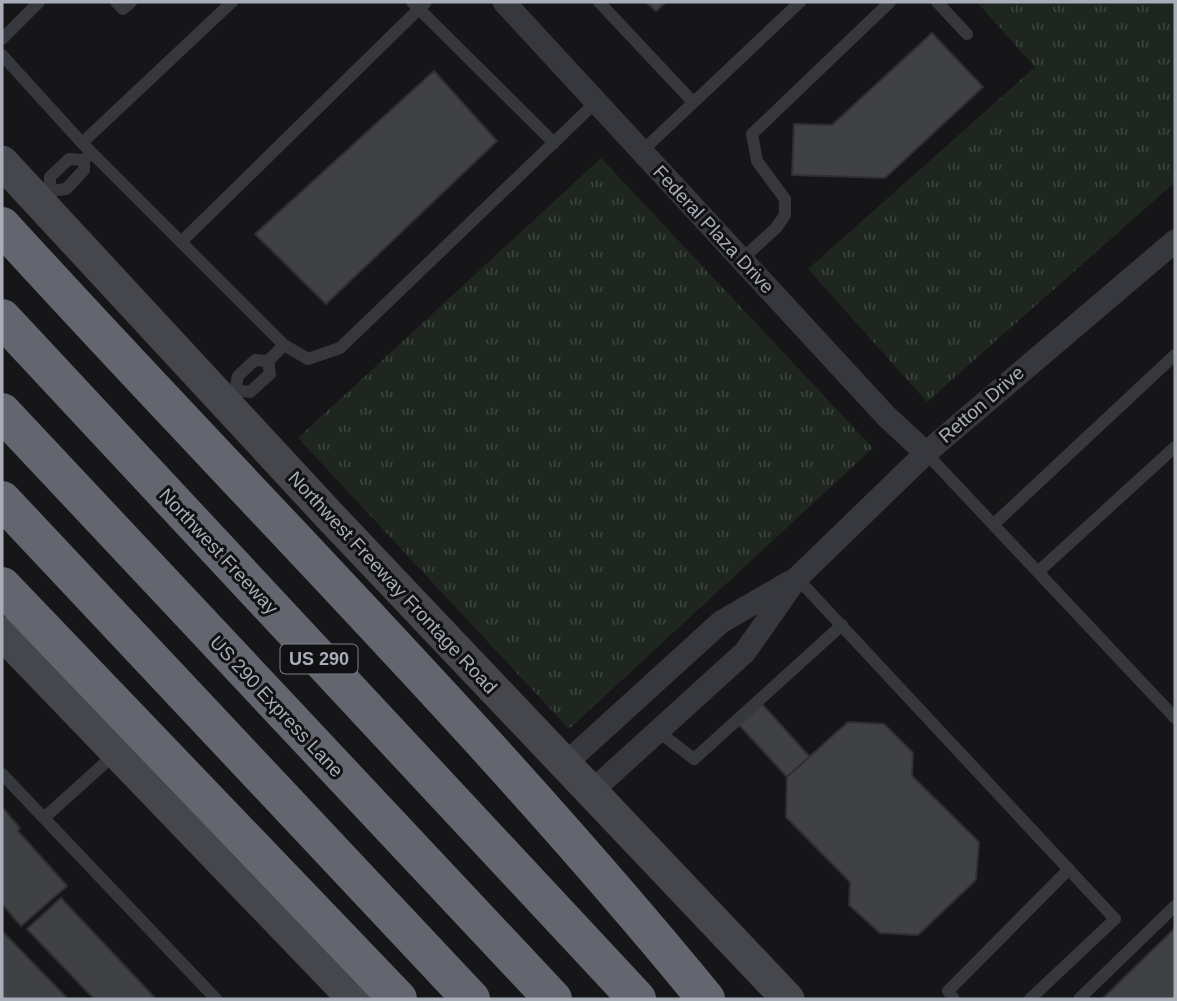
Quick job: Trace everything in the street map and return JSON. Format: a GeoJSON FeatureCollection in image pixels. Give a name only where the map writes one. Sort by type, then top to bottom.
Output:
{"type":"FeatureCollection","features":[{"type":"Feature","properties":{"kind":"highway"},"geometry":{"type":"LineString","coordinates":[[2,226],[518,780],[613,886],[706,999]]}},
{"type":"Feature","properties":{"kind":"highway","name":"Northwest Freeway"},"geometry":{"type":"LineString","coordinates":[[2,318],[637,999]]}},
{"type":"Feature","properties":{"kind":"highway","name":"US 290 Express Lane"},"geometry":{"type":"LineString","coordinates":[[2,412],[552,999]]}},
{"type":"Feature","properties":{"kind":"highway"},"geometry":{"type":"LineString","coordinates":[[2,500],[471,999]]}},
{"type":"Feature","properties":{"kind":"highway"},"geometry":{"type":"LineString","coordinates":[[2,586],[398,999]]}},
{"type":"Feature","properties":{"kind":"main road","name":"Northwest Freeway Frontage Road"},"geometry":{"type":"LineString","coordinates":[[2,162],[44,196],[565,764],[788,999]]}},
{"type":"Feature","properties":{"kind":"main road"},"geometry":{"type":"LineString","coordinates":[[2,634],[355,999]]}},
{"type":"Feature","properties":{"kind":"street","name":"Federal Plaza Drive"},"geometry":{"type":"LineString","coordinates":[[504,2],[887,417],[926,453]]}},
{"type":"Feature","properties":{"kind":"street","name":"Retton Drive"},"geometry":{"type":"LineString","coordinates":[[592,792],[746,652],[797,578],[926,453],[1175,241]]}},
{"type":"Feature","properties":{"kind":"street","name":"Retton Drive"},"geometry":{"type":"LineString","coordinates":[[565,764],[721,622],[797,578]]}},
{"type":"Feature","properties":{"kind":"lane"},"geometry":{"type":"LineString","coordinates":[[2,39],[38,2]]}},
{"type":"Feature","properties":{"kind":"lane"},"geometry":{"type":"LineString","coordinates":[[116,2],[123,9],[131,2]]}},
{"type":"Feature","properties":{"kind":"lane"},"geometry":{"type":"LineString","coordinates":[[82,143],[232,2]]}},
{"type":"Feature","properties":{"kind":"lane"},"geometry":{"type":"LineString","coordinates":[[599,2],[693,102]]}},
{"type":"Feature","properties":{"kind":"lane"},"geometry":{"type":"LineString","coordinates":[[642,150],[800,2]]}},
{"type":"Feature","properties":{"kind":"lane"},"geometry":{"type":"LineString","coordinates":[[742,259],[776,229],[785,215],[785,199],[757,160],[752,134],[890,2]]}},
{"type":"Feature","properties":{"kind":"lane"},"geometry":{"type":"LineString","coordinates":[[937,2],[967,34]]}},
{"type":"Feature","properties":{"kind":"lane"},"geometry":{"type":"LineString","coordinates":[[181,243],[419,4],[554,143]]}},
{"type":"Feature","properties":{"kind":"lane"},"geometry":{"type":"LineString","coordinates":[[2,55],[82,143],[88,157],[181,243],[284,345],[308,359],[340,348],[596,102]]}},
{"type":"Feature","properties":{"kind":"lane"},"geometry":{"type":"LineString","coordinates":[[44,196],[66,189],[84,170],[88,157]]}},
{"type":"Feature","properties":{"kind":"lane"},"geometry":{"type":"LineString","coordinates":[[44,196],[50,177],[68,159],[88,157]]}},
{"type":"Feature","properties":{"kind":"lane"},"geometry":{"type":"LineString","coordinates":[[230,396],[238,376],[255,360],[268,361],[284,345]]}},
{"type":"Feature","properties":{"kind":"lane"},"geometry":{"type":"LineString","coordinates":[[994,524],[1175,355]]}},
{"type":"Feature","properties":{"kind":"lane"},"geometry":{"type":"LineString","coordinates":[[230,396],[250,392],[270,374],[268,361]]}},
{"type":"Feature","properties":{"kind":"lane"},"geometry":{"type":"LineString","coordinates":[[1039,570],[1175,447]]}},
{"type":"Feature","properties":{"kind":"lane"},"geometry":{"type":"LineString","coordinates":[[926,453],[1039,570],[1175,718]]}},
{"type":"Feature","properties":{"kind":"lane"},"geometry":{"type":"LineString","coordinates":[[797,578],[1115,919],[1030,999]]}},
{"type":"Feature","properties":{"kind":"lane"},"geometry":{"type":"LineString","coordinates":[[659,732],[694,759],[842,625]]}},
{"type":"Feature","properties":{"kind":"lane"},"geometry":{"type":"LineString","coordinates":[[44,818],[117,752]]}},
{"type":"Feature","properties":{"kind":"lane"},"geometry":{"type":"LineString","coordinates":[[2,774],[216,999]]}},
{"type":"Feature","properties":{"kind":"lane"},"geometry":{"type":"LineString","coordinates":[[954,999],[947,991],[1069,869]]}},
{"type":"Feature","properties":{"kind":"lane"},"geometry":{"type":"LineString","coordinates":[[1079,999],[1175,906]]}},
{"type":"Feature","properties":{"kind":"green space"},"geometry":{"type":"Polygon","coordinates":[[[977,2],[1175,2],[1175,182],[927,402],[808,269],[1035,67],[977,2]]]}},
{"type":"Feature","properties":{"kind":"green space"},"geometry":{"type":"Polygon","coordinates":[[[601,158],[873,448],[569,729],[298,438],[601,158]]]}},
{"type":"Feature","properties":{"kind":"building"},"geometry":{"type":"Polygon","coordinates":[[[646,2],[666,2],[656,11],[646,2]]]}},
{"type":"Feature","properties":{"kind":"building"},"geometry":{"type":"Polygon","coordinates":[[[932,33],[983,87],[885,178],[792,175],[794,124],[832,125],[932,33]]]}},
{"type":"Feature","properties":{"kind":"building"},"geometry":{"type":"Polygon","coordinates":[[[434,71],[497,141],[326,304],[255,234],[434,71]]]}},
{"type":"Feature","properties":{"kind":"building"},"geometry":{"type":"Polygon","coordinates":[[[762,704],[810,757],[787,777],[739,725],[762,704]]]}},
{"type":"Feature","properties":{"kind":"building"},"geometry":{"type":"Polygon","coordinates":[[[848,722],[884,724],[913,753],[912,776],[979,842],[976,880],[918,935],[880,933],[849,905],[850,882],[786,817],[787,777],[848,722]]]}},
{"type":"Feature","properties":{"kind":"building"},"geometry":{"type":"Polygon","coordinates":[[[2,807],[20,828],[18,831],[67,886],[21,926],[2,904],[2,807]]]}},
{"type":"Feature","properties":{"kind":"building"},"geometry":{"type":"Polygon","coordinates":[[[61,898],[156,999],[94,999],[27,929],[61,898]]]}},
{"type":"Feature","properties":{"kind":"building"},"geometry":{"type":"Polygon","coordinates":[[[1175,928],[1175,999],[1102,999],[1175,928]]]}},
{"type":"Feature","properties":{"kind":"building"},"geometry":{"type":"Polygon","coordinates":[[[2,931],[68,999],[2,999],[2,931]]]}}]}
